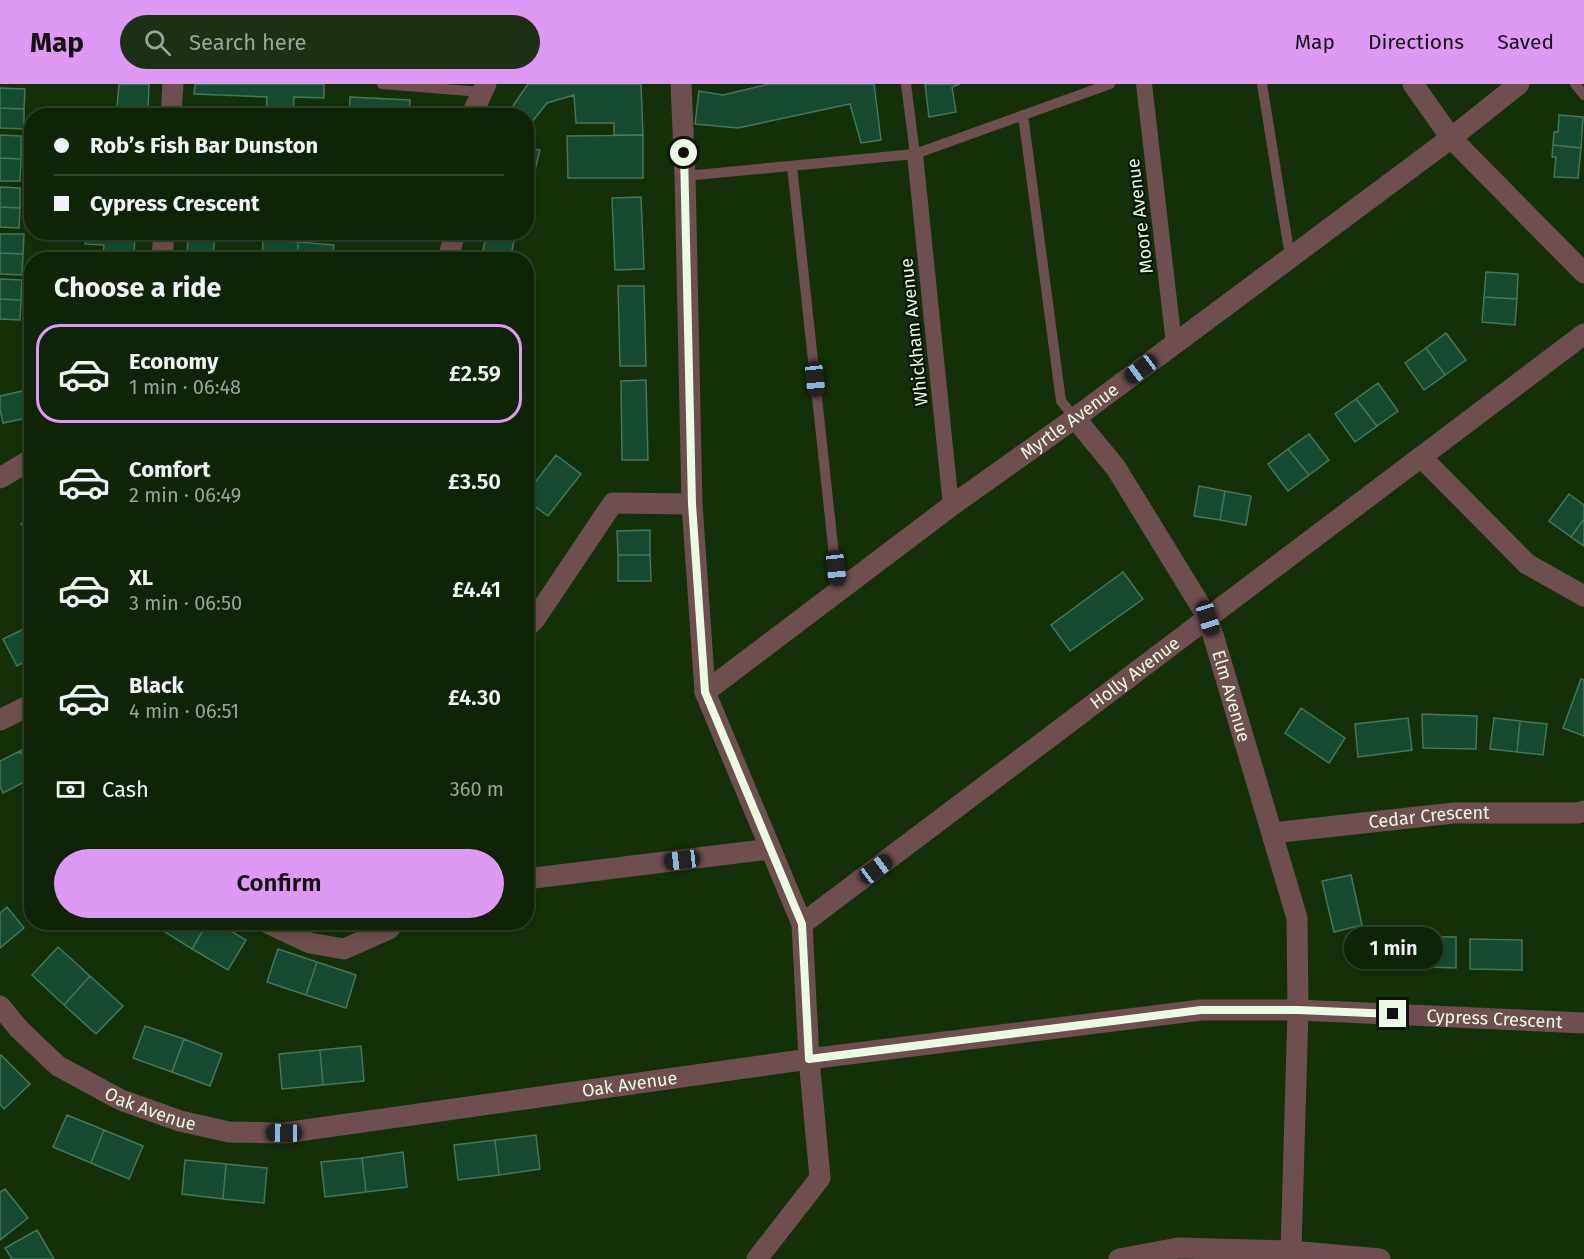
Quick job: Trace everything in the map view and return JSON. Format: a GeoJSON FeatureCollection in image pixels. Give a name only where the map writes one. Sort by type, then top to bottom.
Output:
{"type":"FeatureCollection","features":[{"type":"Feature","properties":{"kind":"street"},"geometry":{"type":"LineString","coordinates":[[172,108],[173,84]]}},
{"type":"Feature","properties":{"kind":"street"},"geometry":{"type":"LineString","coordinates":[[681,84],[692,504],[705,692],[802,924],[809,1059],[820,1178],[757,1259]]}},
{"type":"Feature","properties":{"kind":"street","name":"Moore Avenue"},"geometry":{"type":"LineString","coordinates":[[1144,84],[1174,344]]}},
{"type":"Feature","properties":{"kind":"street"},"geometry":{"type":"LineString","coordinates":[[1413,84],[1451,138],[1584,273]]}},
{"type":"Feature","properties":{"kind":"street","name":"Myrtle Avenue"},"geometry":{"type":"LineString","coordinates":[[705,692],[951,506],[1075,418],[1451,138],[1519,84]]}},
{"type":"Feature","properties":{"kind":"street"},"geometry":{"type":"LineString","coordinates":[[475,108],[484,88]]}},
{"type":"Feature","properties":{"kind":"street","name":"Whickham Avenue"},"geometry":{"type":"LineString","coordinates":[[915,154],[951,506]]}},
{"type":"Feature","properties":{"kind":"street","name":"Holly Avenue"},"geometry":{"type":"LineString","coordinates":[[802,924],[1584,334]]}},
{"type":"Feature","properties":{"kind":"street","name":"Elm Avenue"},"geometry":{"type":"LineString","coordinates":[[1075,418],[1116,468],[1208,618],[1298,918],[1298,1010],[1291,1251]]}},
{"type":"Feature","properties":{"kind":"street"},"geometry":{"type":"LineString","coordinates":[[1421,457],[1527,564],[1584,596]]}},
{"type":"Feature","properties":{"kind":"street"},"geometry":{"type":"LineString","coordinates":[[0,478],[24,464]]}},
{"type":"Feature","properties":{"kind":"street"},"geometry":{"type":"LineString","coordinates":[[534,620],[613,502],[692,504]]}},
{"type":"Feature","properties":{"kind":"street"},"geometry":{"type":"LineString","coordinates":[[0,720],[24,708]]}},
{"type":"Feature","properties":{"kind":"street","name":"Cedar Crescent"},"geometry":{"type":"LineString","coordinates":[[1272,833],[1454,813],[1578,813],[1584,811]]}},
{"type":"Feature","properties":{"kind":"street"},"geometry":{"type":"LineString","coordinates":[[534,878],[770,849]]}},
{"type":"Feature","properties":{"kind":"street"},"geometry":{"type":"LineString","coordinates":[[282,930],[310,943],[344,949],[387,930]]}},
{"type":"Feature","properties":{"kind":"street","name":"Oak Avenue"},"geometry":{"type":"LineString","coordinates":[[0,1006],[19,1029],[58,1066],[121,1100],[180,1121],[229,1132],[284,1133],[809,1059],[1201,1010],[1298,1010]]}},
{"type":"Feature","properties":{"kind":"street","name":"Cypress Crescent"},"geometry":{"type":"LineString","coordinates":[[1298,1010],[1584,1023]]}},
{"type":"Feature","properties":{"kind":"street"},"geometry":{"type":"LineString","coordinates":[[1119,1259],[1178,1248],[1291,1251],[1380,1259]]}},
{"type":"Feature","properties":{"kind":"lane"},"geometry":{"type":"LineString","coordinates":[[382,84],[484,88]]}},
{"type":"Feature","properties":{"kind":"lane"},"geometry":{"type":"LineString","coordinates":[[906,84],[915,154]]}},
{"type":"Feature","properties":{"kind":"lane"},"geometry":{"type":"LineString","coordinates":[[685,176],[915,154],[1110,84]]}},
{"type":"Feature","properties":{"kind":"lane"},"geometry":{"type":"LineString","coordinates":[[1262,84],[1290,257]]}},
{"type":"Feature","properties":{"kind":"lane"},"geometry":{"type":"LineString","coordinates":[[1575,84],[1584,95]]}},
{"type":"Feature","properties":{"kind":"lane"},"geometry":{"type":"LineString","coordinates":[[1023,115],[1061,401],[1075,418]]}},
{"type":"Feature","properties":{"kind":"lane"},"geometry":{"type":"LineString","coordinates":[[792,166],[838,592]]}},
{"type":"Feature","properties":{"kind":"building"},"geometry":{"type":"Polygon","coordinates":[[[119,84],[149,84],[148,108],[117,107],[119,84]]]}},
{"type":"Feature","properties":{"kind":"building"},"geometry":{"type":"Polygon","coordinates":[[[195,84],[324,84],[324,98],[294,97],[293,108],[266,108],[267,97],[194,94],[195,84]]]}},
{"type":"Feature","properties":{"kind":"building"},"geometry":{"type":"Polygon","coordinates":[[[528,84],[641,84],[643,135],[614,135],[614,123],[576,123],[574,95],[547,103],[534,120],[534,108],[512,108],[528,84]]]}},
{"type":"Feature","properties":{"kind":"building"},"geometry":{"type":"Polygon","coordinates":[[[769,84],[874,84],[881,140],[861,143],[850,104],[738,128],[695,124],[699,91],[723,95],[769,84]]]}},
{"type":"Feature","properties":{"kind":"building"},"geometry":{"type":"Polygon","coordinates":[[[925,84],[960,84],[952,87],[956,112],[929,117],[925,84]]]}},
{"type":"Feature","properties":{"kind":"building"},"geometry":{"type":"Polygon","coordinates":[[[0,88],[25,89],[24,109],[0,108],[0,88]]]}},
{"type":"Feature","properties":{"kind":"building"},"geometry":{"type":"Polygon","coordinates":[[[350,97],[410,100],[410,108],[349,108],[350,97]]]}},
{"type":"Feature","properties":{"kind":"building"},"geometry":{"type":"Polygon","coordinates":[[[0,108],[24,109],[24,129],[0,128],[0,108]]]}},
{"type":"Feature","properties":{"kind":"building"},"geometry":{"type":"Polygon","coordinates":[[[1559,115],[1583,117],[1581,148],[1553,145],[1554,132],[1558,132],[1559,115]]]}},
{"type":"Feature","properties":{"kind":"building"},"geometry":{"type":"Polygon","coordinates":[[[0,135],[21,136],[21,159],[0,158],[0,135]]]}},
{"type":"Feature","properties":{"kind":"building"},"geometry":{"type":"Polygon","coordinates":[[[643,135],[643,178],[568,178],[567,136],[643,135]]]}},
{"type":"Feature","properties":{"kind":"building"},"geometry":{"type":"Polygon","coordinates":[[[1553,145],[1581,148],[1578,178],[1554,177],[1556,157],[1552,157],[1553,145]]]}},
{"type":"Feature","properties":{"kind":"building"},"geometry":{"type":"Polygon","coordinates":[[[534,149],[540,150],[534,174],[534,149]]]}},
{"type":"Feature","properties":{"kind":"building"},"geometry":{"type":"Polygon","coordinates":[[[0,158],[21,159],[20,181],[0,181],[0,158]]]}},
{"type":"Feature","properties":{"kind":"building"},"geometry":{"type":"Polygon","coordinates":[[[0,187],[20,188],[20,208],[0,207],[0,187]]]}},
{"type":"Feature","properties":{"kind":"building"},"geometry":{"type":"Polygon","coordinates":[[[641,197],[644,269],[615,270],[612,198],[641,197]]]}},
{"type":"Feature","properties":{"kind":"building"},"geometry":{"type":"Polygon","coordinates":[[[0,207],[20,208],[19,228],[0,227],[0,207]]]}},
{"type":"Feature","properties":{"kind":"building"},"geometry":{"type":"Polygon","coordinates":[[[0,234],[24,234],[23,254],[0,253],[0,234]]]}},
{"type":"Feature","properties":{"kind":"building"},"geometry":{"type":"Polygon","coordinates":[[[85,240],[135,240],[134,252],[103,252],[104,245],[85,244],[85,240]]]}},
{"type":"Feature","properties":{"kind":"building"},"geometry":{"type":"Polygon","coordinates":[[[188,240],[214,240],[214,252],[187,252],[188,240]]]}},
{"type":"Feature","properties":{"kind":"building"},"geometry":{"type":"Polygon","coordinates":[[[263,240],[298,242],[297,252],[262,252],[263,240]]]}},
{"type":"Feature","properties":{"kind":"building"},"geometry":{"type":"Polygon","coordinates":[[[485,240],[514,240],[512,252],[483,250],[485,240]]]}},
{"type":"Feature","properties":{"kind":"building"},"geometry":{"type":"Polygon","coordinates":[[[298,242],[334,245],[333,252],[297,252],[298,242]]]}},
{"type":"Feature","properties":{"kind":"building"},"geometry":{"type":"Polygon","coordinates":[[[0,253],[23,254],[22,275],[0,274],[0,253]]]}},
{"type":"Feature","properties":{"kind":"building"},"geometry":{"type":"Polygon","coordinates":[[[1486,272],[1518,274],[1517,299],[1484,297],[1486,272]]]}},
{"type":"Feature","properties":{"kind":"building"},"geometry":{"type":"Polygon","coordinates":[[[0,279],[22,280],[21,300],[0,299],[0,279]]]}},
{"type":"Feature","properties":{"kind":"building"},"geometry":{"type":"Polygon","coordinates":[[[618,286],[644,286],[646,366],[620,366],[618,286]]]}},
{"type":"Feature","properties":{"kind":"building"},"geometry":{"type":"Polygon","coordinates":[[[1484,297],[1517,299],[1515,325],[1482,322],[1484,297]]]}},
{"type":"Feature","properties":{"kind":"building"},"geometry":{"type":"Polygon","coordinates":[[[0,299],[21,300],[20,320],[0,319],[0,299]]]}},
{"type":"Feature","properties":{"kind":"building"},"geometry":{"type":"Polygon","coordinates":[[[1446,333],[1466,360],[1445,375],[1426,348],[1446,333]]]}},
{"type":"Feature","properties":{"kind":"building"},"geometry":{"type":"Polygon","coordinates":[[[1426,348],[1445,375],[1424,390],[1405,363],[1426,348]]]}},
{"type":"Feature","properties":{"kind":"building"},"geometry":{"type":"Polygon","coordinates":[[[646,380],[648,460],[622,460],[621,381],[646,380]]]}},
{"type":"Feature","properties":{"kind":"building"},"geometry":{"type":"Polygon","coordinates":[[[1378,383],[1398,411],[1377,426],[1356,399],[1378,383]]]}},
{"type":"Feature","properties":{"kind":"building"},"geometry":{"type":"Polygon","coordinates":[[[24,391],[24,419],[3,423],[0,396],[24,391]]]}},
{"type":"Feature","properties":{"kind":"building"},"geometry":{"type":"Polygon","coordinates":[[[1356,399],[1377,426],[1355,442],[1335,414],[1356,399]]]}},
{"type":"Feature","properties":{"kind":"building"},"geometry":{"type":"Polygon","coordinates":[[[1309,434],[1329,460],[1309,475],[1288,449],[1309,434]]]}},
{"type":"Feature","properties":{"kind":"building"},"geometry":{"type":"Polygon","coordinates":[[[1288,449],[1309,475],[1288,491],[1268,464],[1288,449]]]}},
{"type":"Feature","properties":{"kind":"building"},"geometry":{"type":"Polygon","coordinates":[[[556,455],[581,474],[548,516],[534,506],[534,484],[556,455]]]}},
{"type":"Feature","properties":{"kind":"building"},"geometry":{"type":"Polygon","coordinates":[[[1199,486],[1225,491],[1220,520],[1194,516],[1199,486]]]}},
{"type":"Feature","properties":{"kind":"building"},"geometry":{"type":"Polygon","coordinates":[[[1225,491],[1251,496],[1246,525],[1220,520],[1225,491]]]}},
{"type":"Feature","properties":{"kind":"building"},"geometry":{"type":"Polygon","coordinates":[[[1569,494],[1584,505],[1584,519],[1571,537],[1549,521],[1569,494]]]}},
{"type":"Feature","properties":{"kind":"building"},"geometry":{"type":"Polygon","coordinates":[[[1584,519],[1584,546],[1571,537],[1584,519]]]}},
{"type":"Feature","properties":{"kind":"building"},"geometry":{"type":"Polygon","coordinates":[[[650,530],[650,555],[618,555],[617,531],[650,530]]]}},
{"type":"Feature","properties":{"kind":"building"},"geometry":{"type":"Polygon","coordinates":[[[618,555],[650,555],[651,581],[618,581],[618,555]]]}},
{"type":"Feature","properties":{"kind":"building"},"geometry":{"type":"Polygon","coordinates":[[[1123,572],[1143,599],[1070,651],[1051,625],[1123,572]]]}},
{"type":"Feature","properties":{"kind":"building"},"geometry":{"type":"Polygon","coordinates":[[[24,629],[24,662],[17,666],[3,639],[24,629]]]}},
{"type":"Feature","properties":{"kind":"building"},"geometry":{"type":"Polygon","coordinates":[[[1581,679],[1584,680],[1584,736],[1563,728],[1581,679]]]}},
{"type":"Feature","properties":{"kind":"building"},"geometry":{"type":"Polygon","coordinates":[[[1301,708],[1345,738],[1329,763],[1285,733],[1301,708]]]}},
{"type":"Feature","properties":{"kind":"building"},"geometry":{"type":"Polygon","coordinates":[[[1422,714],[1477,716],[1476,749],[1423,748],[1422,714]]]}},
{"type":"Feature","properties":{"kind":"building"},"geometry":{"type":"Polygon","coordinates":[[[1408,718],[1412,750],[1358,757],[1355,724],[1408,718]]]}},
{"type":"Feature","properties":{"kind":"building"},"geometry":{"type":"Polygon","coordinates":[[[1494,718],[1520,721],[1517,752],[1490,749],[1494,718]]]}},
{"type":"Feature","properties":{"kind":"building"},"geometry":{"type":"Polygon","coordinates":[[[1520,721],[1547,724],[1543,755],[1517,752],[1520,721]]]}},
{"type":"Feature","properties":{"kind":"building"},"geometry":{"type":"Polygon","coordinates":[[[20,751],[24,758],[24,782],[3,793],[0,786],[0,761],[20,751]]]}},
{"type":"Feature","properties":{"kind":"building"},"geometry":{"type":"Polygon","coordinates":[[[1351,875],[1362,925],[1334,932],[1322,881],[1351,875]]]}},
{"type":"Feature","properties":{"kind":"building"},"geometry":{"type":"Polygon","coordinates":[[[7,907],[24,928],[0,948],[0,913],[7,907]]]}},
{"type":"Feature","properties":{"kind":"building"},"geometry":{"type":"Polygon","coordinates":[[[162,930],[203,930],[192,949],[162,930]]]}},
{"type":"Feature","properties":{"kind":"building"},"geometry":{"type":"Polygon","coordinates":[[[203,930],[229,930],[246,940],[228,970],[192,949],[203,930]]]}},
{"type":"Feature","properties":{"kind":"building"},"geometry":{"type":"Polygon","coordinates":[[[1394,936],[1456,937],[1456,968],[1394,966],[1394,936]]]}},
{"type":"Feature","properties":{"kind":"building"},"geometry":{"type":"Polygon","coordinates":[[[1470,939],[1522,940],[1522,970],[1470,969],[1470,939]]]}},
{"type":"Feature","properties":{"kind":"building"},"geometry":{"type":"Polygon","coordinates":[[[58,947],[90,976],[64,1005],[32,975],[58,947]]]}},
{"type":"Feature","properties":{"kind":"building"},"geometry":{"type":"Polygon","coordinates":[[[278,949],[317,962],[306,995],[267,982],[278,949]]]}},
{"type":"Feature","properties":{"kind":"building"},"geometry":{"type":"Polygon","coordinates":[[[317,962],[356,975],[346,1008],[306,995],[317,962]]]}},
{"type":"Feature","properties":{"kind":"building"},"geometry":{"type":"Polygon","coordinates":[[[90,976],[123,1006],[96,1034],[64,1005],[90,976]]]}},
{"type":"Feature","properties":{"kind":"building"},"geometry":{"type":"Polygon","coordinates":[[[145,1026],[184,1039],[172,1072],[133,1058],[145,1026]]]}},
{"type":"Feature","properties":{"kind":"building"},"geometry":{"type":"Polygon","coordinates":[[[184,1039],[222,1054],[210,1086],[172,1072],[184,1039]]]}},
{"type":"Feature","properties":{"kind":"building"},"geometry":{"type":"Polygon","coordinates":[[[361,1046],[364,1081],[323,1085],[320,1050],[361,1046]]]}},
{"type":"Feature","properties":{"kind":"building"},"geometry":{"type":"Polygon","coordinates":[[[320,1050],[323,1085],[282,1089],[279,1054],[320,1050]]]}},
{"type":"Feature","properties":{"kind":"building"},"geometry":{"type":"Polygon","coordinates":[[[1,1055],[30,1084],[4,1109],[0,1104],[1,1055]]]}},
{"type":"Feature","properties":{"kind":"building"},"geometry":{"type":"Polygon","coordinates":[[[67,1115],[104,1130],[91,1163],[53,1147],[67,1115]]]}},
{"type":"Feature","properties":{"kind":"building"},"geometry":{"type":"Polygon","coordinates":[[[104,1130],[143,1146],[129,1179],[91,1163],[104,1130]]]}},
{"type":"Feature","properties":{"kind":"building"},"geometry":{"type":"Polygon","coordinates":[[[536,1135],[540,1169],[499,1175],[495,1140],[536,1135]]]}},
{"type":"Feature","properties":{"kind":"building"},"geometry":{"type":"Polygon","coordinates":[[[495,1140],[499,1175],[458,1180],[454,1145],[495,1140]]]}},
{"type":"Feature","properties":{"kind":"building"},"geometry":{"type":"Polygon","coordinates":[[[403,1152],[407,1187],[366,1192],[362,1158],[403,1152]]]}},
{"type":"Feature","properties":{"kind":"building"},"geometry":{"type":"Polygon","coordinates":[[[362,1158],[366,1192],[325,1197],[321,1162],[362,1158]]]}},
{"type":"Feature","properties":{"kind":"building"},"geometry":{"type":"Polygon","coordinates":[[[185,1160],[226,1164],[223,1199],[182,1194],[185,1160]]]}},
{"type":"Feature","properties":{"kind":"building"},"geometry":{"type":"Polygon","coordinates":[[[226,1164],[267,1168],[264,1203],[223,1199],[226,1164]]]}},
{"type":"Feature","properties":{"kind":"building"},"geometry":{"type":"Polygon","coordinates":[[[5,1189],[28,1218],[0,1240],[0,1192],[5,1189]]]}},
{"type":"Feature","properties":{"kind":"building"},"geometry":{"type":"Polygon","coordinates":[[[37,1230],[54,1259],[12,1259],[5,1248],[37,1230]]]}},
{"type":"Feature","properties":{"kind":"route"},"geometry":{"type":"LineString","coordinates":[[684,153],[692,504],[705,692],[802,924],[809,1059],[1201,1010],[1298,1010],[1393,1014]]}}]}
